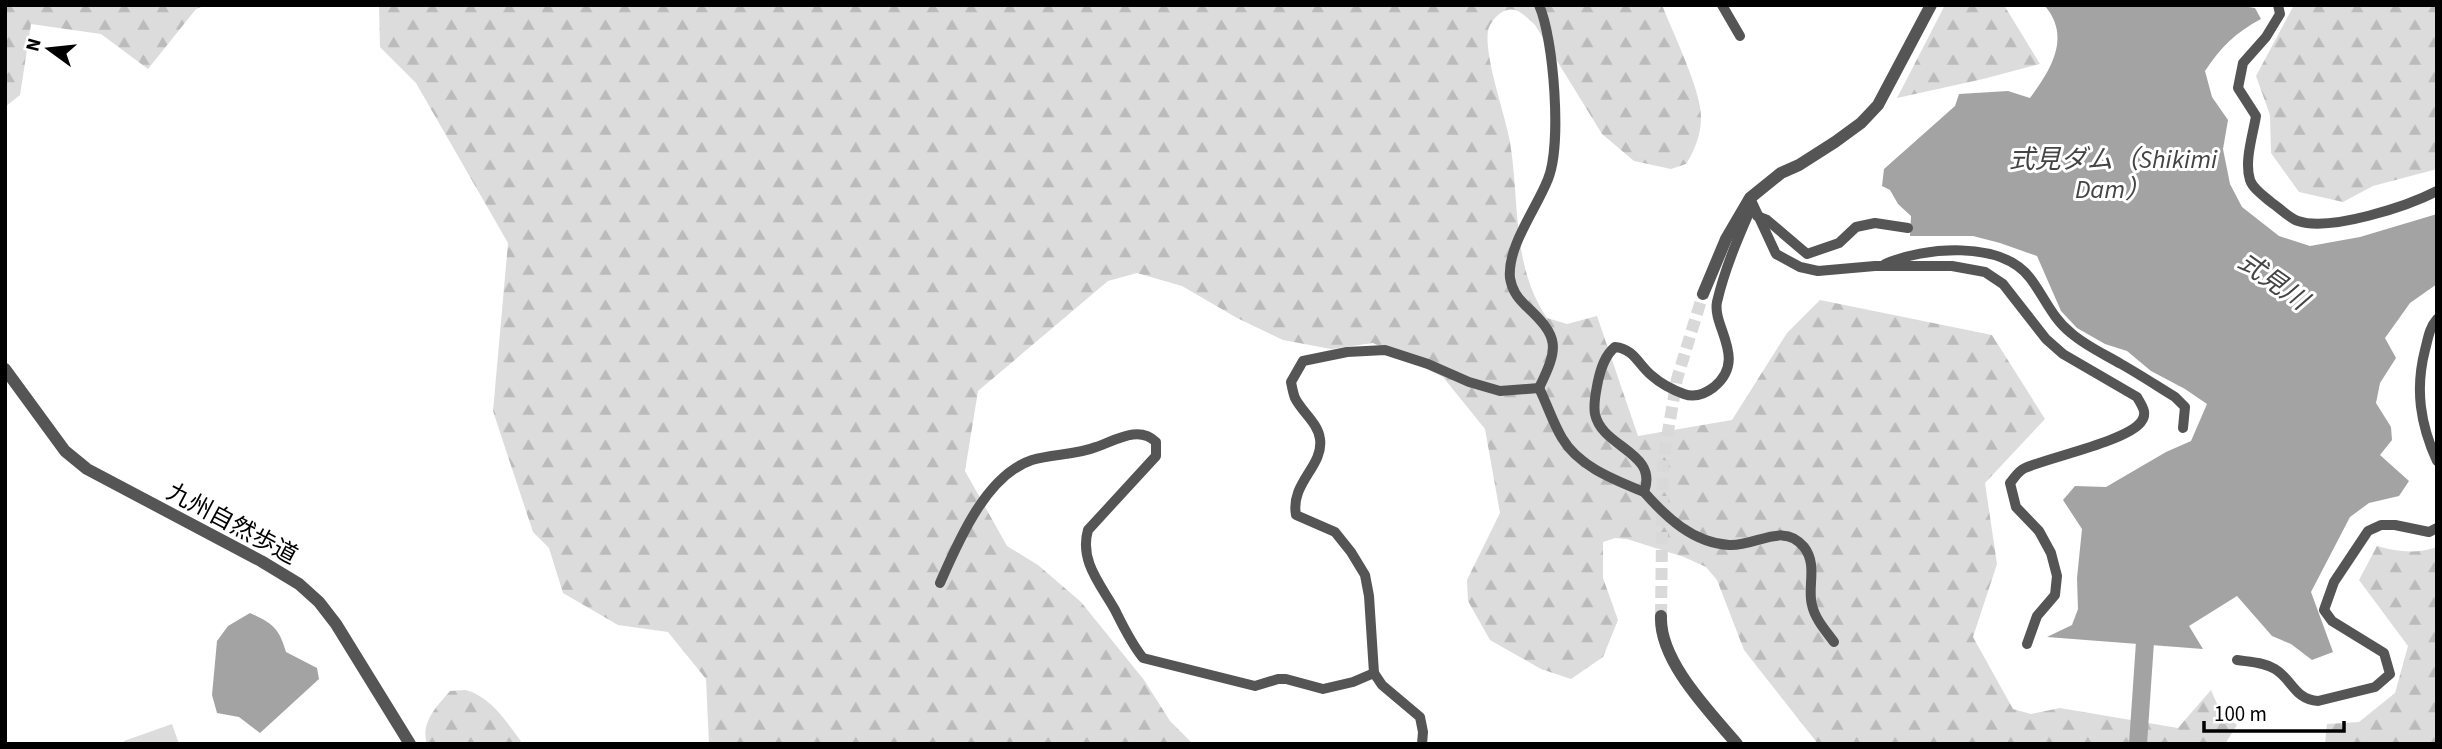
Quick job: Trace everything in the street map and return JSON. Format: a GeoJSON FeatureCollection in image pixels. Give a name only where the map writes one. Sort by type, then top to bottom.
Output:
{"type":"FeatureCollection","features":[{"type":"Feature","properties":{"kind":"street"},"geometry":{"type":"LineString","coordinates":[[1539,5],[1548,40],[1556,140],[1549,177],[1511,259],[1510,277],[1515,295],[1540,318],[1554,345],[1550,366],[1539,388]]}},
{"type":"Feature","properties":{"kind":"street"},"geometry":{"type":"LineString","coordinates":[[1722,5],[1740,36]]}},
{"type":"Feature","properties":{"kind":"street"},"geometry":{"type":"LineString","coordinates":[[1703,295],[1726,239],[1751,202],[1781,173],[1835,142],[1861,123],[1878,105],[1931,5]]}},
{"type":"Feature","properties":{"kind":"street"},"geometry":{"type":"LineString","coordinates":[[2278,5],[2280,14],[2266,37],[2243,63],[2238,89],[2256,116],[2249,161],[2250,181],[2262,195],[2297,221],[2325,224],[2395,209],[2437,191]]}},
{"type":"Feature","properties":{"kind":"street"},"geometry":{"type":"LineString","coordinates":[[1644,492],[1649,479],[1646,470],[1612,439],[1599,425],[1595,416],[1594,404],[1600,373],[1608,353],[1615,347],[1625,348],[1651,375],[1686,395],[1700,395],[1718,383],[1725,372],[1728,356],[1727,341],[1716,306],[1728,261],[1751,202]]}},
{"type":"Feature","properties":{"kind":"street"},"geometry":{"type":"LineString","coordinates":[[1751,202],[1776,254],[1800,267],[1818,271],[1881,265],[1952,266],[1985,272],[2003,284],[2046,339],[2063,354],[2137,397],[2144,407],[2145,414],[2140,424],[2129,432],[2023,468],[2010,483],[2016,507],[2039,531],[2051,553],[2056,576],[2055,596],[2037,616],[2027,644]]}},
{"type":"Feature","properties":{"kind":"street"},"geometry":{"type":"LineString","coordinates":[[1757,216],[1767,220],[1807,254],[1839,243],[1856,227],[1874,223],[1908,228]]}},
{"type":"Feature","properties":{"kind":"street"},"geometry":{"type":"LineString","coordinates":[[1881,265],[1927,253],[1970,250],[2006,258],[2029,276],[2041,297],[2071,334],[2175,397],[2185,407],[2183,428]]}},
{"type":"Feature","properties":{"kind":"street"},"geometry":{"type":"LineString","coordinates":[[2437,319],[2431,326],[2420,370],[2419,393],[2421,417],[2437,461]]}},
{"type":"Feature","properties":{"kind":"street"},"geometry":{"type":"LineString","coordinates":[[1422,744],[1423,732],[1419,717],[1382,685],[1374,673],[1365,575],[1335,532],[1296,515],[1294,504],[1298,489],[1320,450],[1320,437],[1295,397],[1291,382],[1303,361],[1347,352],[1385,350],[1500,391],[1539,388]]}},
{"type":"Feature","properties":{"kind":"street","name":"九州自然歩道"},"geometry":{"type":"LineString","coordinates":[[5,369],[65,451],[87,469],[261,561],[299,584],[319,602],[358,657],[410,744]]}},
{"type":"Feature","properties":{"kind":"street"},"geometry":{"type":"LineString","coordinates":[[1539,388],[1563,439],[1582,460],[1610,477],[1644,492],[1681,528],[1706,540],[1729,545],[1753,542],[1772,534],[1789,536],[1804,547],[1812,568],[1811,604],[1816,617],[1834,642]]}},
{"type":"Feature","properties":{"kind":"street"},"geometry":{"type":"LineString","coordinates":[[940,583],[957,544],[979,507],[995,486],[1014,469],[1033,460],[1092,449],[1125,436],[1141,433],[1156,442],[1156,456],[1088,530],[1084,542],[1088,562],[1098,586],[1143,658],[1255,687],[1286,679],[1323,689],[1353,682],[1374,673]]}},
{"type":"Feature","properties":{"kind":"street"},"geometry":{"type":"LineString","coordinates":[[2237,660],[2259,663],[2277,670],[2299,695],[2309,701],[2375,687],[2390,674],[2384,653],[2332,621],[2324,611],[2334,582],[2368,531],[2395,525],[2428,531],[2437,528]]}},
{"type":"Feature","properties":{"kind":"street"},"geometry":{"type":"LineString","coordinates":[[1661,616],[1670,652],[1679,673],[1737,744]]}},
{"type":"Feature","properties":{"kind":"green space"},"geometry":{"type":"Polygon","coordinates":[[[5,5],[206,5],[196,9],[148,69],[101,34],[31,24],[20,95],[5,107],[5,5]]]}},
{"type":"Feature","properties":{"kind":"green space"},"geometry":{"type":"Polygon","coordinates":[[[379,5],[1662,5],[1692,78],[1701,118],[1699,136],[1689,159],[1686,164],[1671,169],[1634,161],[1602,134],[1535,25],[1525,15],[1513,10],[1504,11],[1490,25],[1488,31],[1489,55],[1510,142],[1519,233],[1527,277],[1547,318],[1567,324],[1597,316],[1638,436],[1732,420],[1787,333],[1820,300],[1992,335],[2045,419],[1985,483],[1997,564],[1973,637],[2013,709],[2031,714],[2060,708],[2178,728],[2211,690],[2221,713],[2237,725],[2225,744],[1818,744],[1744,650],[1717,580],[1706,567],[1684,557],[1627,539],[1615,538],[1603,542],[1603,578],[1618,620],[1603,657],[1571,679],[1541,669],[1490,640],[1468,601],[1467,580],[1500,513],[1485,429],[1443,377],[1373,343],[1331,349],[1283,340],[1237,318],[1182,286],[1137,273],[1108,281],[978,391],[965,471],[1007,546],[1038,565],[1081,602],[1144,680],[1170,721],[1193,744],[709,744],[706,679],[668,632],[618,625],[563,593],[549,548],[533,532],[493,411],[508,243],[416,83],[380,47],[379,5]]]}},
{"type":"Feature","properties":{"kind":"green space"},"geometry":{"type":"Polygon","coordinates":[[[1945,5],[2004,5],[2040,64],[1897,98],[1945,5]]]}},
{"type":"Feature","properties":{"kind":"green space"},"geometry":{"type":"Polygon","coordinates":[[[2294,5],[2437,5],[2437,169],[2373,186],[2343,202],[2299,192],[2271,153],[2270,115],[2256,76],[2294,5]]]}},
{"type":"Feature","properties":{"kind":"green space"},"geometry":{"type":"Polygon","coordinates":[[[2377,546],[2407,551],[2437,547],[2437,744],[2325,744],[2327,724],[2359,722],[2395,693],[2408,646],[2359,580],[2377,546]]]}},
{"type":"Feature","properties":{"kind":"green space"},"geometry":{"type":"Polygon","coordinates":[[[466,690],[491,705],[523,744],[427,744],[426,729],[435,709],[450,691],[466,690]]]}},
{"type":"Feature","properties":{"kind":"green space"},"geometry":{"type":"Polygon","coordinates":[[[172,724],[179,744],[125,744],[124,741],[172,724]]]}},
{"type":"Feature","properties":{"kind":"water","name":"式見ダム（Shikimi Dam）"},"geometry":{"type":"Polygon","coordinates":[[[2044,5],[2236,5],[2255,8],[2261,19],[2229,41],[2205,71],[2212,97],[2228,120],[2223,149],[2230,184],[2242,207],[2279,236],[2310,246],[2360,237],[2437,214],[2437,284],[2410,303],[2385,338],[2396,358],[2380,383],[2376,403],[2391,427],[2392,440],[2380,455],[2409,481],[2399,496],[2369,503],[2350,517],[2311,592],[2333,652],[2312,660],[2291,644],[2272,636],[2237,596],[2189,626],[2203,649],[2047,637],[2072,625],[2078,609],[2077,578],[2082,529],[2063,500],[2075,486],[2106,487],[2166,452],[2191,441],[2207,404],[2151,371],[2127,351],[2105,344],[2077,328],[2061,311],[2037,256],[1973,236],[1910,236],[1911,216],[1898,204],[1890,190],[1882,186],[1884,169],[1955,106],[1959,94],[2008,91],[2030,98],[2051,64],[2057,41],[2057,29],[2044,5]]]}},
{"type":"Feature","properties":{"kind":"water"},"geometry":{"type":"Polygon","coordinates":[[[250,613],[274,627],[286,652],[317,668],[319,679],[260,733],[239,717],[217,713],[212,695],[217,641],[228,626],[250,613]]]}},
{"type":"Feature","properties":{"kind":"waterway","name":"式見川"},"geometry":{"type":"LineString","coordinates":[[2138,744],[2148,622]]}},
{"type":"Feature","properties":{"kind":"tunnel"},"geometry":{"type":"LineString","coordinates":[[1661,616],[1663,461],[1677,379],[1703,294]]}}]}
